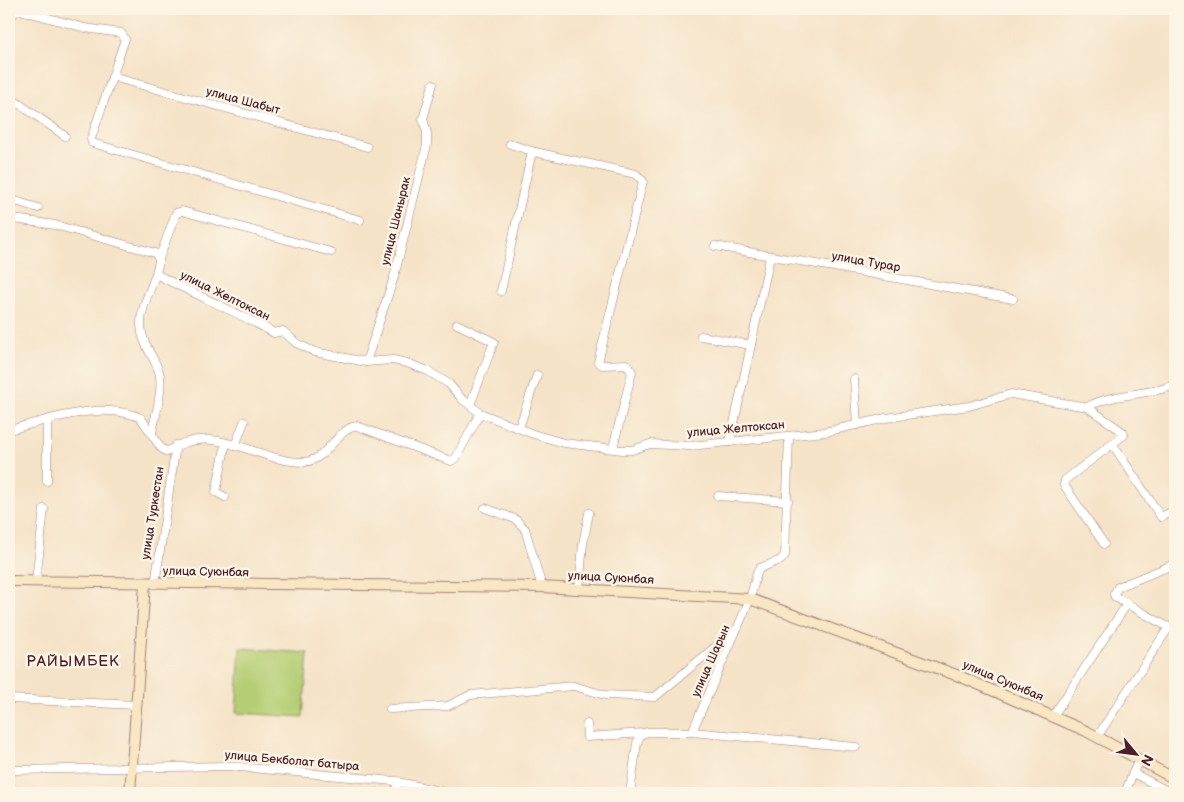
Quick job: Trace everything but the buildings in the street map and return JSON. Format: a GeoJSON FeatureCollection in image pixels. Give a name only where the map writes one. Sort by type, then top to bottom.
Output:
{"type":"FeatureCollection","features":[{"type":"Feature","properties":{"kind":"main road","name":"улица Суюнбая"},"geometry":{"type":"LineString","coordinates":[[9,581],[542,587],[750,599],[959,676],[1053,716],[1097,737],[1175,779]]}},
{"type":"Feature","properties":{"kind":"main road","name":"улица Туркестан"},"geometry":{"type":"LineString","coordinates":[[130,793],[136,705],[150,584]]}},
{"type":"Feature","properties":{"kind":"street"},"geometry":{"type":"LineString","coordinates":[[9,16],[20,10],[85,28],[121,33],[126,39],[91,139],[92,144],[360,220]]}},
{"type":"Feature","properties":{"kind":"street","name":"улица Шабыт"},"geometry":{"type":"LineString","coordinates":[[113,75],[120,79],[367,147]]}},
{"type":"Feature","properties":{"kind":"street","name":"улица Шанырак"},"geometry":{"type":"LineString","coordinates":[[366,362],[394,277],[427,145],[427,132],[422,119],[433,84]]}},
{"type":"Feature","properties":{"kind":"street"},"geometry":{"type":"LineString","coordinates":[[9,100],[18,104],[65,136]]}},
{"type":"Feature","properties":{"kind":"street"},"geometry":{"type":"LineString","coordinates":[[510,144],[536,152],[636,174],[643,181],[598,362],[602,365],[626,364],[632,372],[612,448]]}},
{"type":"Feature","properties":{"kind":"street"},"geometry":{"type":"LineString","coordinates":[[501,291],[531,156],[536,152]]}},
{"type":"Feature","properties":{"kind":"street"},"geometry":{"type":"LineString","coordinates":[[9,199],[38,208]]}},
{"type":"Feature","properties":{"kind":"street"},"geometry":{"type":"LineString","coordinates":[[152,433],[161,380],[159,370],[145,345],[141,326],[143,312],[159,259],[176,213],[182,211],[331,252]]}},
{"type":"Feature","properties":{"kind":"street"},"geometry":{"type":"LineString","coordinates":[[14,219],[64,227],[155,253],[159,259]]}},
{"type":"Feature","properties":{"kind":"street","name":"улица Турар"},"geometry":{"type":"LineString","coordinates":[[715,246],[1013,300]]}},
{"type":"Feature","properties":{"kind":"street"},"geometry":{"type":"LineString","coordinates":[[730,442],[770,257]]}},
{"type":"Feature","properties":{"kind":"street","name":"улица Желтоксан"},"geometry":{"type":"LineString","coordinates":[[156,274],[211,303],[244,316],[274,333],[282,331],[296,343],[315,352],[366,362],[393,360],[407,362],[428,371],[449,384],[480,413],[564,443],[632,450],[650,444],[690,446],[789,436],[825,432],[969,406],[1011,394],[1088,407]]}},
{"type":"Feature","properties":{"kind":"street"},"geometry":{"type":"LineString","coordinates":[[457,324],[494,342],[470,405]]}},
{"type":"Feature","properties":{"kind":"street"},"geometry":{"type":"LineString","coordinates":[[701,336],[751,345]]}},
{"type":"Feature","properties":{"kind":"street"},"geometry":{"type":"LineString","coordinates":[[519,428],[537,375]]}},
{"type":"Feature","properties":{"kind":"street"},"geometry":{"type":"LineString","coordinates":[[854,379],[857,425]]}},
{"type":"Feature","properties":{"kind":"street"},"geometry":{"type":"LineString","coordinates":[[1104,544],[1064,482],[1122,438],[1123,432],[1088,407],[1098,401],[1142,391],[1163,390],[1175,385]]}},
{"type":"Feature","properties":{"kind":"street"},"geometry":{"type":"LineString","coordinates":[[9,430],[75,412],[100,410],[136,416],[145,422],[163,451],[166,452],[176,446],[200,438],[216,439],[265,456],[303,462],[312,460],[349,430],[357,426],[451,461],[456,458],[480,413]]}},
{"type":"Feature","properties":{"kind":"street"},"geometry":{"type":"LineString","coordinates":[[47,420],[48,481]]}},
{"type":"Feature","properties":{"kind":"street"},"geometry":{"type":"LineString","coordinates":[[235,446],[244,422]]}},
{"type":"Feature","properties":{"kind":"street"},"geometry":{"type":"LineString","coordinates":[[718,496],[788,501],[789,436]]}},
{"type":"Feature","properties":{"kind":"street"},"geometry":{"type":"LineString","coordinates":[[225,497],[216,492],[226,443]]}},
{"type":"Feature","properties":{"kind":"street"},"geometry":{"type":"LineString","coordinates":[[1113,445],[1160,517],[1175,510]]}},
{"type":"Feature","properties":{"kind":"street","name":"улица Туркестан"},"geometry":{"type":"LineString","coordinates":[[150,584],[176,446]]}},
{"type":"Feature","properties":{"kind":"street","name":"улица Шарын"},"geometry":{"type":"LineString","coordinates":[[692,732],[750,599],[756,573],[760,568],[781,560],[785,554],[788,501]]}},
{"type":"Feature","properties":{"kind":"street"},"geometry":{"type":"LineString","coordinates":[[485,508],[515,519],[525,529],[542,587]]}},
{"type":"Feature","properties":{"kind":"street"},"geometry":{"type":"LineString","coordinates":[[36,581],[44,509]]}},
{"type":"Feature","properties":{"kind":"street"},"geometry":{"type":"LineString","coordinates":[[579,588],[583,544],[589,513]]}},
{"type":"Feature","properties":{"kind":"street"},"geometry":{"type":"LineString","coordinates":[[1097,737],[1172,629],[1127,604],[1114,594],[1118,587],[1175,564]]}},
{"type":"Feature","properties":{"kind":"street"},"geometry":{"type":"LineString","coordinates":[[1053,716],[1127,604]]}},
{"type":"Feature","properties":{"kind":"street"},"geometry":{"type":"LineString","coordinates":[[390,709],[448,706],[470,695],[574,686],[605,695],[654,697],[738,628]]}},
{"type":"Feature","properties":{"kind":"street"},"geometry":{"type":"LineString","coordinates":[[9,699],[136,705]]}},
{"type":"Feature","properties":{"kind":"street"},"geometry":{"type":"LineString","coordinates":[[587,724],[587,737],[692,732],[856,747]]}},
{"type":"Feature","properties":{"kind":"street"},"geometry":{"type":"LineString","coordinates":[[630,793],[637,743],[643,733]]}},
{"type":"Feature","properties":{"kind":"street"},"geometry":{"type":"LineString","coordinates":[[1125,793],[1139,759]]}},
{"type":"Feature","properties":{"kind":"street","name":"улица Бекболат батыра"},"geometry":{"type":"LineString","coordinates":[[16,770],[228,766],[398,781],[448,793]]}},
{"type":"Feature","properties":{"kind":"street"},"geometry":{"type":"LineString","coordinates":[[1133,773],[1170,793]]}},
{"type":"Feature","properties":{"kind":"street"},"geometry":{"type":"LineString","coordinates":[[395,793],[398,781]]}},
{"type":"Feature","properties":{"kind":"green space"},"geometry":{"type":"Polygon","coordinates":[[[240,648],[308,653],[303,717],[236,713],[240,648]]]}},
{"type":"Feature","properties":{"kind":"district","name":"РАЙЫМБЕК"},"geometry":{"type":"Point","coordinates":[73,661]}}]}
